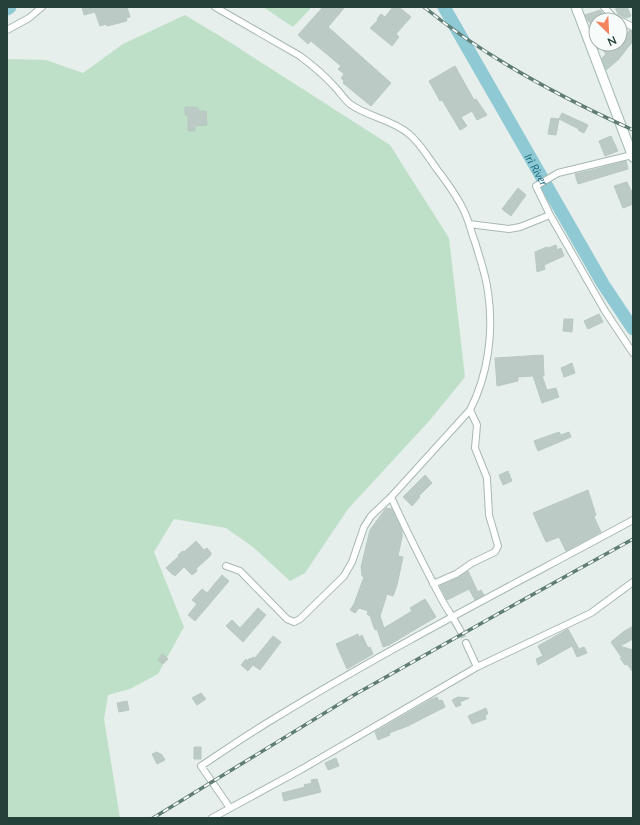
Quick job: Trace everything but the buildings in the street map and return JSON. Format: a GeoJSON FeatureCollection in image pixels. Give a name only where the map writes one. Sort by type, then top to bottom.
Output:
{"type":"FeatureCollection","features":[{"type":"Feature","properties":{"kind":"main road"},"geometry":{"type":"LineString","coordinates":[[576,7],[632,156]]}},
{"type":"Feature","properties":{"kind":"street"},"geometry":{"type":"LineString","coordinates":[[7,30],[28,18],[42,7]]}},
{"type":"Feature","properties":{"kind":"street"},"geometry":{"type":"LineString","coordinates":[[216,7],[300,56],[311,64],[333,85],[349,103],[410,134],[422,148],[464,210],[480,260],[488,292],[490,326],[485,371],[478,396],[470,410],[391,497],[370,516],[364,527],[352,562],[344,576],[300,618],[294,622],[287,619],[240,571],[226,566]]}},
{"type":"Feature","properties":{"kind":"street"},"geometry":{"type":"LineString","coordinates":[[604,7],[613,17],[633,27]]}},
{"type":"Feature","properties":{"kind":"street"},"geometry":{"type":"LineString","coordinates":[[632,156],[558,173],[536,186],[550,215],[606,311],[633,353]]}},
{"type":"Feature","properties":{"kind":"street"},"geometry":{"type":"LineString","coordinates":[[469,224],[509,229],[520,227],[550,215]]}},
{"type":"Feature","properties":{"kind":"street"},"geometry":{"type":"LineString","coordinates":[[433,584],[456,574],[472,563],[495,552],[498,546],[489,515],[487,478],[474,448],[477,426],[470,410]]}},
{"type":"Feature","properties":{"kind":"street"},"geometry":{"type":"LineString","coordinates":[[391,497],[433,584],[447,611],[453,616],[461,632]]}},
{"type":"Feature","properties":{"kind":"street"},"geometry":{"type":"LineString","coordinates":[[230,808],[201,766],[275,718],[344,677],[453,616],[633,520]]}},
{"type":"Feature","properties":{"kind":"street"},"geometry":{"type":"LineString","coordinates":[[216,817],[302,769],[477,667],[591,613],[633,582]]}},
{"type":"Feature","properties":{"kind":"street"},"geometry":{"type":"LineString","coordinates":[[466,643],[477,667]]}},
{"type":"Feature","properties":{"kind":"green space"},"geometry":{"type":"Polygon","coordinates":[[[263,7],[312,7],[293,27],[263,7]]]}},
{"type":"Feature","properties":{"kind":"green space"},"geometry":{"type":"Polygon","coordinates":[[[185,15],[390,145],[449,238],[465,377],[430,420],[348,509],[305,573],[290,581],[253,547],[226,528],[174,519],[154,552],[184,627],[158,674],[130,689],[108,695],[104,719],[120,818],[7,818],[7,59],[46,60],[83,73],[123,44],[185,15]]]}},
{"type":"Feature","properties":{"kind":"waterway","name":"Iri River"},"geometry":{"type":"LineString","coordinates":[[444,7],[603,284],[633,329]]}},
{"type":"Feature","properties":{"kind":"tunnel"},"geometry":{"type":"LineString","coordinates":[[461,632],[466,643]]}},
{"type":"Feature","properties":{"kind":"railway"},"geometry":{"type":"LineString","coordinates":[[424,7],[448,26],[498,60],[551,90],[633,130]]}},
{"type":"Feature","properties":{"kind":"railway"},"geometry":{"type":"LineString","coordinates":[[153,818],[354,695],[633,539]]}}]}
